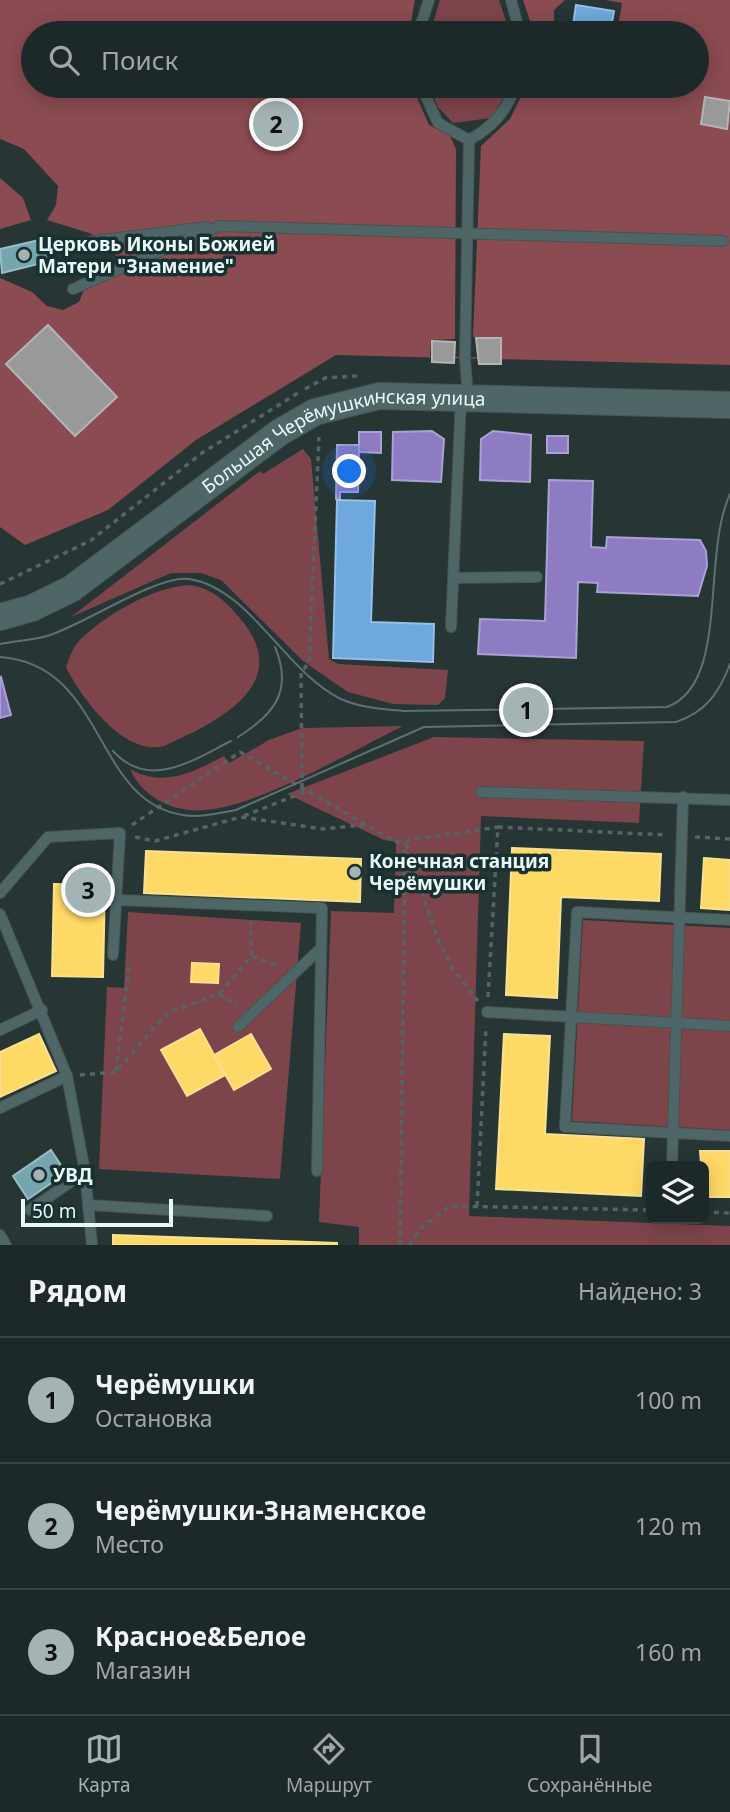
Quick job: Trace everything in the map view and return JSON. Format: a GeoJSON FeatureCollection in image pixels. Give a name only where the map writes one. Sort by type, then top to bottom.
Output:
{"type":"FeatureCollection","features":[{"type":"Feature","properties":{"kind":"street","name":"Большая Черёмушкинская улица"},"geometry":{"type":"LineString","coordinates":[[0,617],[32,608],[71,589],[280,432],[315,412],[379,396],[464,396],[730,405]]}},
{"type":"Feature","properties":{"kind":"lane"},"geometry":{"type":"LineString","coordinates":[[422,21],[429,0]]}},
{"type":"Feature","properties":{"kind":"lane"},"geometry":{"type":"LineString","coordinates":[[511,0],[517,21]]}},
{"type":"Feature","properties":{"kind":"lane"},"geometry":{"type":"LineString","coordinates":[[427,98],[438,122],[469,139]]}},
{"type":"Feature","properties":{"kind":"lane"},"geometry":{"type":"LineString","coordinates":[[469,139],[489,130],[511,98]]}},
{"type":"Feature","properties":{"kind":"lane"},"geometry":{"type":"LineString","coordinates":[[451,627],[464,396],[469,139]]}},
{"type":"Feature","properties":{"kind":"lane"},"geometry":{"type":"LineString","coordinates":[[73,289],[219,226]]}},
{"type":"Feature","properties":{"kind":"lane"},"geometry":{"type":"LineString","coordinates":[[55,246],[219,226],[723,241]]}},
{"type":"Feature","properties":{"kind":"lane"},"geometry":{"type":"LineString","coordinates":[[454,578],[537,577]]}},
{"type":"Feature","properties":{"kind":"lane"},"geometry":{"type":"LineString","coordinates":[[481,792],[730,800]]}},
{"type":"Feature","properties":{"kind":"lane"},"geometry":{"type":"LineString","coordinates":[[672,1161],[684,797]]}},
{"type":"Feature","properties":{"kind":"lane"},"geometry":{"type":"LineString","coordinates":[[0,893],[48,837],[120,833],[113,955]]}},
{"type":"Feature","properties":{"kind":"lane"},"geometry":{"type":"LineString","coordinates":[[118,900],[322,908],[317,1171]]}},
{"type":"Feature","properties":{"kind":"lane"},"geometry":{"type":"LineString","coordinates":[[730,920],[577,912],[565,1127],[730,1136]]}},
{"type":"Feature","properties":{"kind":"lane"},"geometry":{"type":"LineString","coordinates":[[0,914],[3,930],[42,1010],[67,1076],[85,1172],[92,1245]]}},
{"type":"Feature","properties":{"kind":"lane"},"geometry":{"type":"LineString","coordinates":[[238,1027],[321,948]]}},
{"type":"Feature","properties":{"kind":"lane"},"geometry":{"type":"LineString","coordinates":[[0,1030],[42,1010]]}},
{"type":"Feature","properties":{"kind":"lane"},"geometry":{"type":"LineString","coordinates":[[487,1012],[730,1026]]}},
{"type":"Feature","properties":{"kind":"lane"},"geometry":{"type":"LineString","coordinates":[[0,1108],[67,1076]]}},
{"type":"Feature","properties":{"kind":"lane"},"geometry":{"type":"LineString","coordinates":[[30,1210],[85,1172]]}},
{"type":"Feature","properties":{"kind":"lane"},"geometry":{"type":"LineString","coordinates":[[88,1205],[267,1216]]}},
{"type":"Feature","properties":{"kind":"lane"},"geometry":{"type":"LineString","coordinates":[[0,1235],[6,1245]]}},
{"type":"Feature","properties":{"kind":"path"},"geometry":{"type":"LineString","coordinates":[[0,584],[90,541],[202,453],[273,406],[325,378],[363,375]]}},
{"type":"Feature","properties":{"kind":"path"},"geometry":{"type":"LineString","coordinates":[[302,788],[301,672],[309,663],[316,439]]}},
{"type":"Feature","properties":{"kind":"path"},"geometry":{"type":"LineString","coordinates":[[120,833],[240,752],[396,842],[498,827],[730,839]]}},
{"type":"Feature","properties":{"kind":"path"},"geometry":{"type":"LineString","coordinates":[[120,833],[155,841],[241,817],[307,791]]}},
{"type":"Feature","properties":{"kind":"path"},"geometry":{"type":"LineString","coordinates":[[241,817],[323,829],[365,825]]}},
{"type":"Feature","properties":{"kind":"path"},"geometry":{"type":"LineString","coordinates":[[477,1206],[498,827]]}},
{"type":"Feature","properties":{"kind":"path"},"geometry":{"type":"LineString","coordinates":[[405,842],[438,940],[454,971],[487,1012]]}},
{"type":"Feature","properties":{"kind":"path"},"geometry":{"type":"LineString","coordinates":[[400,1245],[405,842]]}},
{"type":"Feature","properties":{"kind":"path"},"geometry":{"type":"LineString","coordinates":[[67,1076],[116,1072],[167,1013],[219,995],[251,956],[251,934]]}},
{"type":"Feature","properties":{"kind":"path"},"geometry":{"type":"LineString","coordinates":[[251,956],[296,972]]}},
{"type":"Feature","properties":{"kind":"path"},"geometry":{"type":"LineString","coordinates":[[116,1072],[129,970]]}},
{"type":"Feature","properties":{"kind":"path"},"geometry":{"type":"LineString","coordinates":[[219,995],[251,1015]]}},
{"type":"Feature","properties":{"kind":"path"},"geometry":{"type":"LineString","coordinates":[[409,1245],[420,1229],[450,1206],[646,1210]]}},
{"type":"Feature","properties":{"kind":"path"},"geometry":{"type":"LineString","coordinates":[[709,1212],[729,1214]]}},
{"type":"Feature","properties":{"kind":"shaded area"},"geometry":{"type":"Polygon","coordinates":[[[0,0],[415,0],[411,21],[21,21],[21,98],[417,98],[429,125],[450,136],[456,149],[455,339],[431,340],[430,356],[502,358],[502,337],[473,337],[481,146],[510,119],[520,98],[709,98],[709,21],[619,21],[622,3],[605,0],[730,0],[730,365],[336,355],[196,440],[108,510],[25,545],[0,527],[0,278],[32,292],[47,306],[63,310],[79,302],[90,275],[103,273],[119,263],[111,245],[89,233],[47,220],[56,205],[58,186],[24,149],[0,139],[0,0]]]}},
{"type":"Feature","properties":{"kind":"shaded area"},"geometry":{"type":"Polygon","coordinates":[[[440,0],[499,0],[506,21],[434,21],[440,0]]]}},
{"type":"Feature","properties":{"kind":"shaded area"},"geometry":{"type":"Polygon","coordinates":[[[523,0],[565,0],[554,10],[554,21],[530,21],[523,0]]]}},
{"type":"Feature","properties":{"kind":"shaded area"},"geometry":{"type":"Polygon","coordinates":[[[434,98],[504,98],[491,118],[453,123],[438,107],[434,98]]]}},
{"type":"Feature","properties":{"kind":"shaded area"},"geometry":{"type":"Polygon","coordinates":[[[0,178],[23,198],[31,220],[0,229],[0,178]]]}},
{"type":"Feature","properties":{"kind":"shaded area"},"geometry":{"type":"Polygon","coordinates":[[[303,449],[311,459],[329,659],[338,664],[448,670],[445,698],[438,705],[393,704],[348,692],[303,661],[221,580],[201,573],[171,573],[71,617],[260,471],[263,474],[303,449]]]}},
{"type":"Feature","properties":{"kind":"shaded area"},"geometry":{"type":"Polygon","coordinates":[[[189,585],[216,595],[238,616],[254,640],[259,661],[255,680],[244,697],[207,725],[164,746],[149,747],[134,743],[93,709],[66,667],[78,642],[101,622],[145,597],[189,585]]]}},
{"type":"Feature","properties":{"kind":"shaded area"},"geometry":{"type":"Polygon","coordinates":[[[403,726],[279,788],[228,806],[205,810],[182,809],[161,802],[143,788],[130,769],[154,777],[178,776],[224,756],[229,763],[269,740],[302,728],[403,726]]]}},
{"type":"Feature","properties":{"kind":"shaded area"},"geometry":{"type":"Polygon","coordinates":[[[434,737],[644,741],[639,823],[481,816],[469,1216],[730,1226],[730,1245],[359,1245],[359,1227],[319,1222],[331,911],[394,913],[396,842],[384,840],[287,794],[434,737]]]}},
{"type":"Feature","properties":{"kind":"shaded area"},"geometry":{"type":"Polygon","coordinates":[[[128,912],[301,923],[280,1179],[99,1169],[107,987],[124,988],[128,912]]]}},
{"type":"Feature","properties":{"kind":"shaded area"},"geometry":{"type":"Polygon","coordinates":[[[583,920],[730,928],[730,1130],[572,1121],[583,920]]]}},
{"type":"Feature","properties":{"kind":"building: Жильё"},"geometry":{"type":"Polygon","coordinates":[[[512,848],[661,854],[659,901],[561,897],[557,998],[506,995],[512,848]]]}},
{"type":"Feature","properties":{"kind":"building: Жильё"},"geometry":{"type":"Polygon","coordinates":[[[146,851],[361,859],[360,902],[144,893],[146,851]]]}},
{"type":"Feature","properties":{"kind":"building: Жильё"},"geometry":{"type":"Polygon","coordinates":[[[704,858],[730,860],[730,910],[701,908],[704,858]]]}},
{"type":"Feature","properties":{"kind":"building: Жильё"},"geometry":{"type":"Polygon","coordinates":[[[54,884],[105,885],[103,977],[52,976],[54,884]]]}},
{"type":"Feature","properties":{"kind":"building: Жильё"},"geometry":{"type":"Polygon","coordinates":[[[192,963],[219,964],[218,983],[191,982],[192,963]]]}},
{"type":"Feature","properties":{"kind":"building: Жильё"},"geometry":{"type":"Polygon","coordinates":[[[200,1029],[225,1075],[187,1096],[161,1050],[200,1029]]]}},
{"type":"Feature","properties":{"kind":"building: Жильё"},"geometry":{"type":"Polygon","coordinates":[[[39,1034],[56,1071],[0,1097],[0,1052],[39,1034]]]}},
{"type":"Feature","properties":{"kind":"building: Жильё"},"geometry":{"type":"Polygon","coordinates":[[[251,1034],[271,1069],[234,1090],[214,1055],[251,1034]]]}},
{"type":"Feature","properties":{"kind":"building: Жильё"},"geometry":{"type":"Polygon","coordinates":[[[504,1034],[550,1036],[545,1134],[644,1139],[641,1196],[496,1189],[504,1034]]]}},
{"type":"Feature","properties":{"kind":"building: Жильё"},"geometry":{"type":"Polygon","coordinates":[[[700,1151],[730,1151],[730,1197],[709,1197],[709,1161],[701,1161],[700,1151]]]}},
{"type":"Feature","properties":{"kind":"building: Жильё"},"geometry":{"type":"Polygon","coordinates":[[[113,1235],[337,1243],[337,1245],[113,1245],[113,1235]]]}},
{"type":"Feature","properties":{"kind":"building: Офисы"},"geometry":{"type":"Polygon","coordinates":[[[432,431],[444,439],[441,482],[392,480],[393,432],[432,431]]]}},
{"type":"Feature","properties":{"kind":"building: Офисы"},"geometry":{"type":"Polygon","coordinates":[[[493,431],[531,435],[530,482],[480,480],[481,439],[493,431]]]}},
{"type":"Feature","properties":{"kind":"building: Офисы"},"geometry":{"type":"Polygon","coordinates":[[[359,432],[381,432],[381,453],[359,452],[359,432]]]}},
{"type":"Feature","properties":{"kind":"building: Офисы"},"geometry":{"type":"Polygon","coordinates":[[[547,436],[568,436],[568,453],[547,453],[547,436]]]}},
{"type":"Feature","properties":{"kind":"building: Офисы"},"geometry":{"type":"Polygon","coordinates":[[[337,445],[359,445],[358,492],[340,492],[340,500],[336,499],[337,445]]]}},
{"type":"Feature","properties":{"kind":"building: Офисы"},"geometry":{"type":"Polygon","coordinates":[[[549,480],[593,481],[591,547],[606,548],[607,537],[700,540],[706,551],[707,566],[698,596],[597,592],[598,583],[578,582],[576,658],[478,654],[480,619],[545,621],[549,480]]]}},
{"type":"Feature","properties":{"kind":"building: Офисы"},"geometry":{"type":"Polygon","coordinates":[[[0,678],[11,715],[0,718],[0,678]]]}},
{"type":"Feature","properties":{"kind":"building: Школы"},"geometry":{"type":"Polygon","coordinates":[[[576,5],[614,11],[612,21],[574,21],[576,5]]]}},
{"type":"Feature","properties":{"kind":"building: Школы"},"geometry":{"type":"Polygon","coordinates":[[[337,500],[375,501],[371,622],[434,624],[433,662],[333,658],[337,500]]]}},
{"type":"Feature","properties":{"kind":"building: Учреждения","name":"Церковь Иконы Божией Матери \"Знамение\""},"geometry":{"type":"Polygon","coordinates":[[[44,239],[50,261],[2,273],[0,249],[44,239]]]}},
{"type":"Feature","properties":{"kind":"building: Учреждения","name":"УВД"},"geometry":{"type":"Polygon","coordinates":[[[51,1150],[66,1173],[28,1199],[13,1176],[51,1150]]]}},
{"type":"Feature","properties":{"kind":"building: Промзона"},"geometry":{"type":"Polygon","coordinates":[[[705,98],[730,101],[727,129],[701,124],[705,98]]]}},
{"type":"Feature","properties":{"kind":"building: Промзона"},"geometry":{"type":"Polygon","coordinates":[[[48,325],[117,397],[75,436],[6,364],[48,325]]]}},
{"type":"Feature","properties":{"kind":"building: Промзона"},"geometry":{"type":"Polygon","coordinates":[[[476,338],[501,338],[501,364],[479,364],[476,338]]]}},
{"type":"Feature","properties":{"kind":"building: Промзона"},"geometry":{"type":"Polygon","coordinates":[[[432,341],[455,342],[454,363],[432,362],[432,341]]]}},
{"type":"Feature","properties":{"kind":"tram line"},"geometry":{"type":"LineString","coordinates":[[0,644],[47,636],[139,592],[175,580],[189,579],[211,586],[230,598],[321,686],[341,699],[356,704],[403,711],[667,707],[687,694],[699,673],[707,646],[717,550],[730,494]]}},
{"type":"Feature","properties":{"kind":"tram line"},"geometry":{"type":"LineString","coordinates":[[238,737],[262,719],[277,700],[282,676],[275,647]]}},
{"type":"Feature","properties":{"kind":"tram line"},"geometry":{"type":"LineString","coordinates":[[0,657],[35,665],[61,683],[81,707],[131,786],[154,805],[183,815],[196,816],[236,810],[424,727],[676,722],[696,713],[710,700],[730,664]]}},
{"type":"Feature","properties":{"kind":"tram line"},"geometry":{"type":"LineString","coordinates":[[113,751],[127,763],[141,769],[156,770],[186,763],[231,741]]}},
{"type":"Feature","properties":{"kind":"place","name":"Черёмушки-Знаменское"},"geometry":{"type":"Point","coordinates":[276,124]}},
{"type":"Feature","properties":{"kind":"place","name":"Церковь Иконы Божией Матери \"Знамение\""},"geometry":{"type":"Point","coordinates":[24,255]}},
{"type":"Feature","properties":{"kind":"place","name":"Черёмушки"},"geometry":{"type":"Point","coordinates":[526,710]}},
{"type":"Feature","properties":{"kind":"place","name":"Конечная станция Черёмушки"},"geometry":{"type":"Point","coordinates":[355,872]}},
{"type":"Feature","properties":{"kind":"place","name":"Красное&Белое"},"geometry":{"type":"Point","coordinates":[88,890]}},
{"type":"Feature","properties":{"kind":"place","name":"УВД"},"geometry":{"type":"Point","coordinates":[39,1175]}}]}
